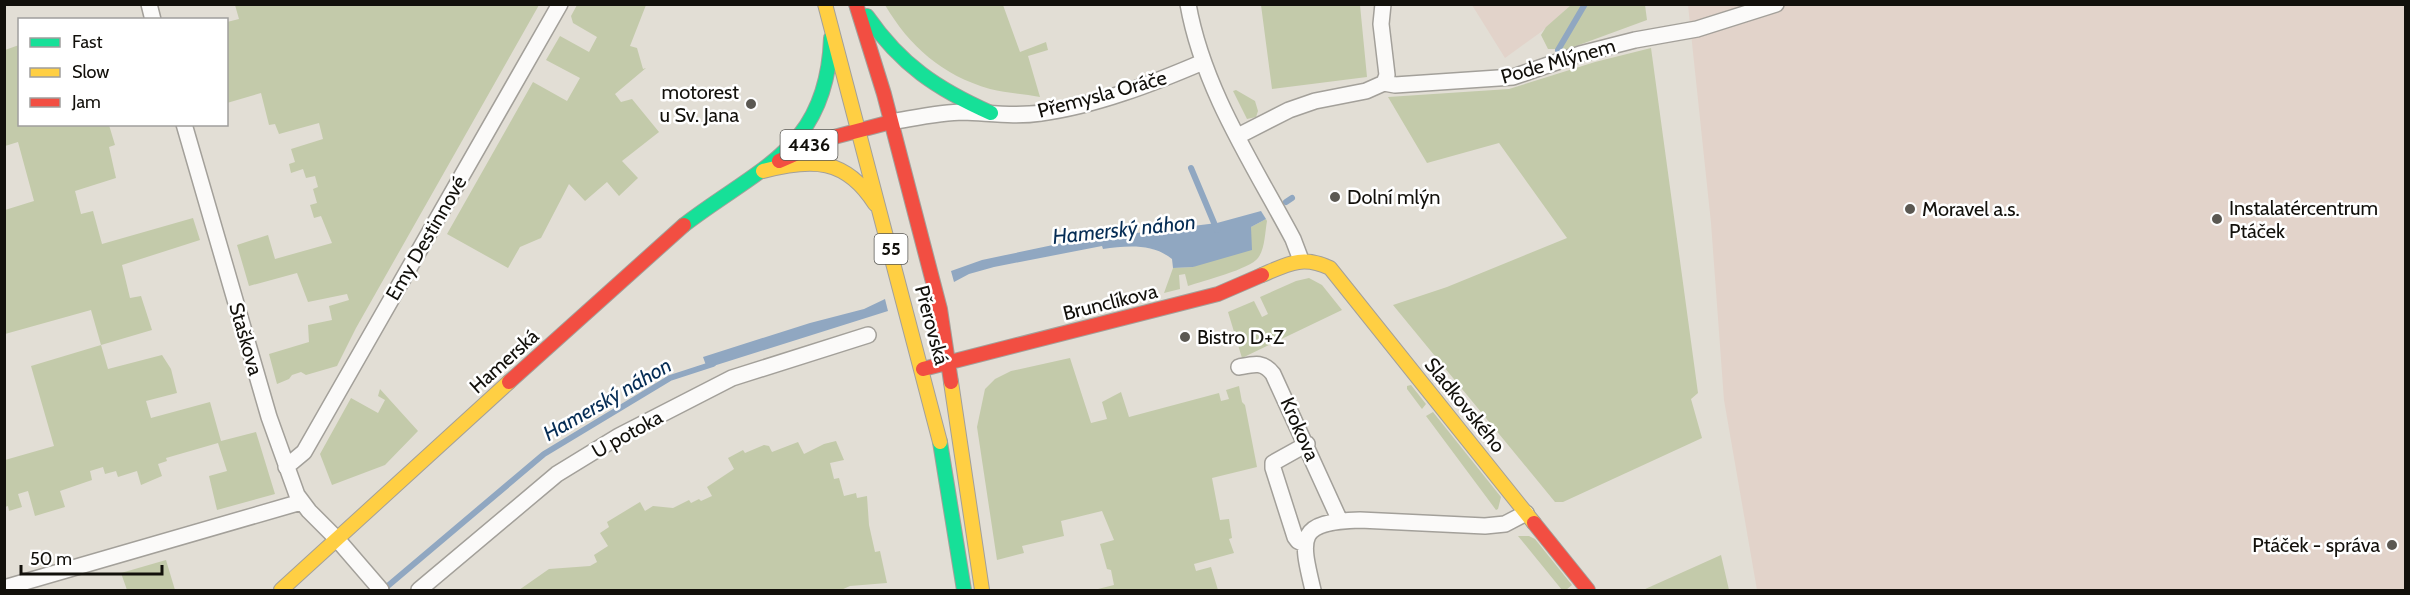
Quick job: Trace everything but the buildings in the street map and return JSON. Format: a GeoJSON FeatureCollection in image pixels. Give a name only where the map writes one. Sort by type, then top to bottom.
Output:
{"type":"FeatureCollection","features":[{"type":"Feature","properties":{"kind":"main road","name":"Přerovská"},"geometry":{"type":"LineString","coordinates":[[825,4],[942,446],[964,591]]}},
{"type":"Feature","properties":{"kind":"main road","name":"Přerovská"},"geometry":{"type":"LineString","coordinates":[[858,4],[940,309],[982,591]]}},
{"type":"Feature","properties":{"kind":"main road"},"geometry":{"type":"LineString","coordinates":[[858,4],[880,36],[906,65],[936,86],[991,113]]}},
{"type":"Feature","properties":{"kind":"main road"},"geometry":{"type":"LineString","coordinates":[[763,171],[799,137],[818,111],[828,78],[831,26]]}},
{"type":"Feature","properties":{"kind":"main road"},"geometry":{"type":"LineString","coordinates":[[859,129],[891,122]]}},
{"type":"Feature","properties":{"kind":"main road","name":"4436"},"geometry":{"type":"LineString","coordinates":[[763,171],[809,145],[837,134],[859,129]]}},
{"type":"Feature","properties":{"kind":"main road"},"geometry":{"type":"LineString","coordinates":[[763,171],[801,162],[821,163],[839,168],[864,187],[879,211],[886,228]]}},
{"type":"Feature","properties":{"kind":"main road","name":"Hamerská"},"geometry":{"type":"LineString","coordinates":[[281,591],[673,233],[724,195],[763,171]]}},
{"type":"Feature","properties":{"kind":"main road","name":"Brunclíkova"},"geometry":{"type":"LineString","coordinates":[[923,369],[1218,294],[1301,260]]}},
{"type":"Feature","properties":{"kind":"main road","name":"Sladkovského"},"geometry":{"type":"LineString","coordinates":[[1301,260],[1315,261],[1330,268],[1588,591]]}},
{"type":"Feature","properties":{"kind":"street","name":"Emy Destinnové"},"geometry":{"type":"LineString","coordinates":[[286,467],[303,452],[560,4]]}},
{"type":"Feature","properties":{"kind":"street"},"geometry":{"type":"LineString","coordinates":[[1188,4],[1203,62],[1301,260]]}},
{"type":"Feature","properties":{"kind":"street"},"geometry":{"type":"LineString","coordinates":[[1383,4],[1381,24],[1387,75],[1384,83]]}},
{"type":"Feature","properties":{"kind":"street","name":"Pode Mlýnem"},"geometry":{"type":"LineString","coordinates":[[1238,136],[1289,110],[1332,97],[1366,91],[1384,83],[1395,85],[1514,77],[1580,54],[1635,40],[1697,29],[1776,4]]}},
{"type":"Feature","properties":{"kind":"street","name":"Přemysla Oráče"},"geometry":{"type":"LineString","coordinates":[[891,122],[950,113],[1024,115],[1064,109],[1170,76],[1203,62]]}},
{"type":"Feature","properties":{"kind":"street","name":"Staškova"},"geometry":{"type":"LineString","coordinates":[[185,126],[269,417],[286,467],[301,502],[337,539],[377,586]]}},
{"type":"Feature","properties":{"kind":"street","name":"U potoka"},"geometry":{"type":"LineString","coordinates":[[419,591],[557,474],[619,436],[732,378],[868,335]]}},
{"type":"Feature","properties":{"kind":"street","name":"Krokova"},"geometry":{"type":"LineString","coordinates":[[1239,367],[1259,363],[1267,366],[1281,387],[1340,521]]}},
{"type":"Feature","properties":{"kind":"street"},"geometry":{"type":"LineString","coordinates":[[1304,544],[1295,537],[1273,463],[1307,444]]}},
{"type":"Feature","properties":{"kind":"street"},"geometry":{"type":"LineString","coordinates":[[4,588],[301,502]]}},
{"type":"Feature","properties":{"kind":"street"},"geometry":{"type":"LineString","coordinates":[[1313,591],[1304,544],[1310,530],[1317,526],[1340,521],[1485,526],[1505,524],[1526,513]]}},
{"type":"Feature","properties":{"kind":"shaded area"},"geometry":{"type":"Polygon","coordinates":[[[1472,5],[1571,5],[1541,32],[1505,58],[1472,5]]]}},
{"type":"Feature","properties":{"kind":"shaded area"},"geometry":{"type":"Polygon","coordinates":[[[1688,5],[2405,5],[2405,590],[1757,590],[1724,400],[1711,223],[1688,5]]]}},
{"type":"Feature","properties":{"kind":"green space"},"geometry":{"type":"Polygon","coordinates":[[[235,5],[539,5],[356,328],[337,366],[306,375],[301,372],[277,384],[269,354],[309,342],[308,325],[332,320],[329,306],[349,300],[347,294],[308,302],[297,273],[249,286],[237,245],[268,235],[275,259],[332,243],[321,216],[314,218],[310,205],[317,203],[313,189],[318,187],[315,176],[306,178],[303,169],[291,173],[289,164],[295,162],[291,149],[323,139],[319,123],[279,134],[275,124],[269,125],[261,93],[228,103],[228,22],[239,19],[235,5]]]}},
{"type":"Feature","properties":{"kind":"green space"},"geometry":{"type":"Polygon","coordinates":[[[577,5],[646,5],[630,46],[637,48],[643,69],[646,68],[615,94],[621,102],[632,99],[659,132],[622,161],[638,178],[619,196],[607,182],[585,201],[569,184],[541,238],[520,247],[508,268],[447,234],[533,82],[567,101],[580,78],[546,60],[560,36],[589,52],[597,37],[573,23],[571,16],[577,5]]]}},
{"type":"Feature","properties":{"kind":"green space"},"geometry":{"type":"Polygon","coordinates":[[[885,5],[1003,5],[1020,52],[1046,42],[1048,50],[1028,56],[1040,97],[990,89],[957,76],[929,58],[905,34],[885,5]]]}},
{"type":"Feature","properties":{"kind":"green space"},"geometry":{"type":"Polygon","coordinates":[[[1261,5],[1360,5],[1367,77],[1272,89],[1261,5]]]}},
{"type":"Feature","properties":{"kind":"green space"},"geometry":{"type":"Polygon","coordinates":[[[1571,5],[1645,5],[1647,20],[1568,49],[1548,49],[1541,35],[1546,27],[1571,5]]]}},
{"type":"Feature","properties":{"kind":"green space"},"geometry":{"type":"Polygon","coordinates":[[[18,45],[18,126],[109,126],[115,145],[109,147],[116,178],[75,191],[81,214],[93,211],[102,244],[193,218],[200,240],[122,265],[130,298],[141,296],[152,330],[101,345],[91,310],[5,334],[5,210],[34,201],[18,142],[5,146],[5,50],[18,45]]]}},
{"type":"Feature","properties":{"kind":"green space"},"geometry":{"type":"Polygon","coordinates":[[[1651,48],[1698,393],[1691,399],[1702,438],[1563,502],[1555,502],[1393,305],[1447,287],[1567,238],[1499,143],[1427,163],[1388,97],[1509,89],[1595,62],[1651,48]]]}},
{"type":"Feature","properties":{"kind":"green space"},"geometry":{"type":"Polygon","coordinates":[[[1236,90],[1255,101],[1258,111],[1256,117],[1247,119],[1233,91],[1236,90]]]}},
{"type":"Feature","properties":{"kind":"green space"},"geometry":{"type":"Polygon","coordinates":[[[1266,219],[1262,250],[1253,262],[1188,286],[1185,274],[1179,275],[1180,289],[1164,293],[1173,268],[1193,267],[1266,219]]]}},
{"type":"Feature","properties":{"kind":"green space"},"geometry":{"type":"Polygon","coordinates":[[[1309,278],[1322,285],[1342,310],[1242,358],[1228,312],[1254,301],[1262,317],[1268,314],[1260,297],[1296,281],[1309,278]]]}},
{"type":"Feature","properties":{"kind":"green space"},"geometry":{"type":"Polygon","coordinates":[[[101,345],[108,369],[162,355],[171,369],[177,393],[146,401],[151,418],[210,402],[221,441],[256,432],[275,494],[217,510],[209,476],[227,471],[218,443],[166,458],[167,461],[158,464],[162,476],[141,485],[137,471],[118,477],[116,471],[105,474],[103,467],[90,471],[92,480],[60,491],[65,507],[35,516],[28,491],[18,494],[22,507],[9,511],[8,506],[5,507],[5,460],[54,446],[31,366],[101,345]]]}},
{"type":"Feature","properties":{"kind":"green space"},"geometry":{"type":"Polygon","coordinates":[[[1070,358],[1091,423],[1107,419],[1102,402],[1121,392],[1129,417],[1219,393],[1221,401],[1229,399],[1226,390],[1239,386],[1257,467],[1212,478],[1220,520],[1229,519],[1232,538],[1229,539],[1234,553],[1194,564],[1196,571],[1211,567],[1218,590],[1094,590],[1114,585],[1111,570],[1107,569],[1100,544],[1114,540],[1102,511],[1061,521],[1064,536],[1022,546],[1024,553],[997,560],[977,427],[985,389],[995,379],[1011,371],[1070,358]]]}},
{"type":"Feature","properties":{"kind":"green space"},"geometry":{"type":"Polygon","coordinates":[[[1411,385],[1426,404],[1422,409],[1407,389],[1407,386],[1411,385]]]}},
{"type":"Feature","properties":{"kind":"green space"},"geometry":{"type":"Polygon","coordinates":[[[380,389],[418,431],[385,465],[332,485],[320,454],[351,398],[378,413],[385,400],[378,396],[380,389]]]}},
{"type":"Feature","properties":{"kind":"green space"},"geometry":{"type":"Polygon","coordinates":[[[1433,412],[1501,497],[1498,509],[1496,510],[1426,416],[1433,412]]]}},
{"type":"Feature","properties":{"kind":"green space"},"geometry":{"type":"Polygon","coordinates":[[[836,441],[844,460],[830,463],[834,479],[839,478],[844,496],[856,493],[857,498],[867,496],[869,525],[875,552],[880,551],[887,583],[850,586],[841,590],[519,590],[549,569],[590,566],[597,562],[594,555],[608,546],[600,533],[609,527],[607,522],[640,502],[645,511],[653,506],[673,508],[689,500],[691,503],[712,496],[707,487],[734,469],[728,458],[743,450],[745,453],[764,445],[769,446],[772,452],[798,442],[804,454],[836,441]]]}},
{"type":"Feature","properties":{"kind":"green space"},"geometry":{"type":"Polygon","coordinates":[[[1518,536],[1529,536],[1535,539],[1572,585],[1562,590],[1518,536]]]}},
{"type":"Feature","properties":{"kind":"green space"},"geometry":{"type":"Polygon","coordinates":[[[1721,555],[1729,590],[1643,590],[1721,555]]]}},
{"type":"Feature","properties":{"kind":"green space"},"geometry":{"type":"Polygon","coordinates":[[[166,560],[175,590],[127,590],[121,573],[166,560]]]}},
{"type":"Feature","properties":{"kind":"water"},"geometry":{"type":"Polygon","coordinates":[[[1261,211],[1266,219],[1251,227],[1252,250],[1193,267],[1173,268],[1172,259],[1156,250],[1130,247],[1103,249],[1102,246],[994,267],[969,274],[954,282],[951,271],[982,260],[1072,241],[1217,223],[1261,211]]]}},
{"type":"Feature","properties":{"kind":"water"},"geometry":{"type":"Polygon","coordinates":[[[885,299],[888,311],[707,368],[703,357],[810,323],[864,309],[885,299]]]}},
{"type":"Feature","properties":{"kind":"waterway","name":"Hamerský náhon"},"geometry":{"type":"LineString","coordinates":[[1558,50],[1585,4]]}},
{"type":"Feature","properties":{"kind":"waterway"},"geometry":{"type":"LineString","coordinates":[[1191,168],[1217,230]]}},
{"type":"Feature","properties":{"kind":"waterway","name":"Hamerský náhon"},"geometry":{"type":"LineString","coordinates":[[1286,202],[1292,198]]}},
{"type":"Feature","properties":{"kind":"waterway","name":"Hamerský náhon"},"geometry":{"type":"LineString","coordinates":[[383,590],[544,454],[670,378],[713,364]]}},
{"type":"Feature","properties":{"kind":"traffic: fast"},"geometry":{"type":"LineString","coordinates":[[867,16],[893,48],[922,74],[954,95],[991,113]]}},
{"type":"Feature","properties":{"kind":"traffic: fast"},"geometry":{"type":"LineString","coordinates":[[684,225],[763,169],[785,151],[803,130],[817,106],[827,75],[831,38]]}},
{"type":"Feature","properties":{"kind":"traffic: fast"},"geometry":{"type":"LineString","coordinates":[[940,442],[964,590]]}},
{"type":"Feature","properties":{"kind":"traffic: slow"},"geometry":{"type":"LineString","coordinates":[[825,4],[940,442]]}},
{"type":"Feature","properties":{"kind":"traffic: slow"},"geometry":{"type":"LineString","coordinates":[[763,171],[797,164],[826,165],[852,178],[875,204]]}},
{"type":"Feature","properties":{"kind":"traffic: slow"},"geometry":{"type":"LineString","coordinates":[[1262,275],[1303,262],[1330,268],[1534,523]]}},
{"type":"Feature","properties":{"kind":"traffic: slow"},"geometry":{"type":"LineString","coordinates":[[281,590],[509,382]]}},
{"type":"Feature","properties":{"kind":"traffic: slow"},"geometry":{"type":"LineString","coordinates":[[951,382],[982,590]]}},
{"type":"Feature","properties":{"kind":"traffic: jam"},"geometry":{"type":"LineString","coordinates":[[856,4],[884,94],[940,309],[951,382]]}},
{"type":"Feature","properties":{"kind":"traffic: jam"},"geometry":{"type":"LineString","coordinates":[[779,161],[834,137],[891,122]]}},
{"type":"Feature","properties":{"kind":"traffic: jam"},"geometry":{"type":"LineString","coordinates":[[509,382],[684,225]]}},
{"type":"Feature","properties":{"kind":"traffic: jam"},"geometry":{"type":"LineString","coordinates":[[923,369],[1218,294],[1262,275]]}},
{"type":"Feature","properties":{"kind":"traffic: jam"},"geometry":{"type":"LineString","coordinates":[[1534,523],[1588,590]]}},
{"type":"Feature","properties":{"kind":"place","name":"motorest u Sv. Jana"},"geometry":{"type":"Point","coordinates":[751,104]}},
{"type":"Feature","properties":{"kind":"place","name":"Dolní mlýn"},"geometry":{"type":"Point","coordinates":[1335,197]}},
{"type":"Feature","properties":{"kind":"place","name":"Moravel a.s."},"geometry":{"type":"Point","coordinates":[1910,209]}},
{"type":"Feature","properties":{"kind":"place","name":"Instalatércentrum Ptáček"},"geometry":{"type":"Point","coordinates":[2217,219]}},
{"type":"Feature","properties":{"kind":"place","name":"Bistro D+Z"},"geometry":{"type":"Point","coordinates":[1185,337]}},
{"type":"Feature","properties":{"kind":"place","name":"Ptáček - správa"},"geometry":{"type":"Point","coordinates":[2392,545]}}]}
